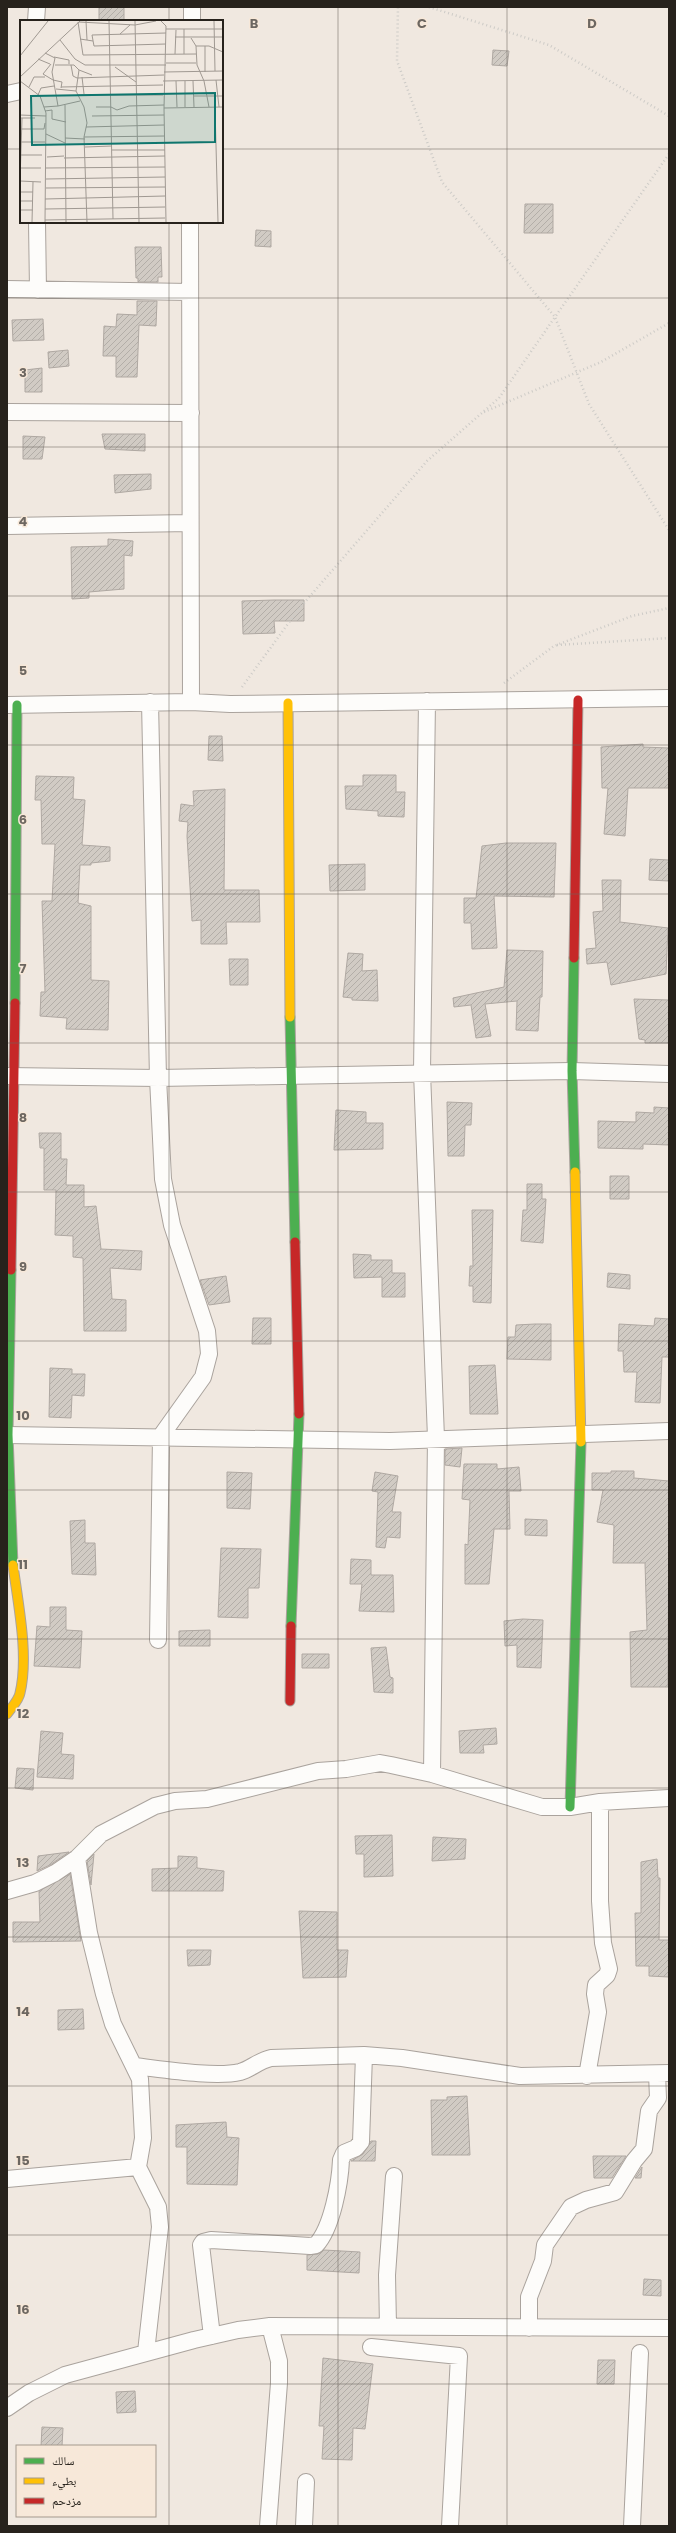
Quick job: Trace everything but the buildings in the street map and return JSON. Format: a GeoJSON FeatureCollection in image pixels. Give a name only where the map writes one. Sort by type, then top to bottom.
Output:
{"type":"FeatureCollection","features":[{"type":"Feature","properties":{"kind":"street"},"geometry":{"type":"LineString","coordinates":[[36,20],[37,7]]}},
{"type":"Feature","properties":{"kind":"street"},"geometry":{"type":"LineString","coordinates":[[192,7],[192,20]]}},
{"type":"Feature","properties":{"kind":"street"},"geometry":{"type":"LineString","coordinates":[[7,94],[20,91]]}},
{"type":"Feature","properties":{"kind":"street"},"geometry":{"type":"LineString","coordinates":[[37,223],[38,290]]}},
{"type":"Feature","properties":{"kind":"street"},"geometry":{"type":"LineString","coordinates":[[190,223],[191,702]]}},
{"type":"Feature","properties":{"kind":"street"},"geometry":{"type":"LineString","coordinates":[[7,289],[190,292]]}},
{"type":"Feature","properties":{"kind":"street"},"geometry":{"type":"LineString","coordinates":[[7,412],[191,413]]}},
{"type":"Feature","properties":{"kind":"street"},"geometry":{"type":"LineString","coordinates":[[7,526],[190,523]]}},
{"type":"Feature","properties":{"kind":"street"},"geometry":{"type":"LineString","coordinates":[[7,1714],[20,1695],[22,1678],[22,1639],[11,1549],[7,1435],[11,1076],[12,705],[150,702],[230,704],[669,698]]}},
{"type":"Feature","properties":{"kind":"street"},"geometry":{"type":"LineString","coordinates":[[570,1807],[581,1434],[572,1071],[578,700]]}},
{"type":"Feature","properties":{"kind":"street"},"geometry":{"type":"LineString","coordinates":[[427,701],[422,1072],[436,1438],[432,1774]]}},
{"type":"Feature","properties":{"kind":"street"},"geometry":{"type":"LineString","coordinates":[[150,702],[158,1078],[164,1179],[172,1224],[207,1331],[209,1354],[203,1377],[162,1436],[158,1640]]}},
{"type":"Feature","properties":{"kind":"street"},"geometry":{"type":"LineString","coordinates":[[288,703],[290,1074],[300,1441],[290,1650],[290,1701]]}},
{"type":"Feature","properties":{"kind":"street"},"geometry":{"type":"LineString","coordinates":[[11,1076],[158,1078],[290,1074],[572,1071],[669,1074]]}},
{"type":"Feature","properties":{"kind":"street"},"geometry":{"type":"LineString","coordinates":[[7,1435],[162,1436],[300,1441],[390,1441],[436,1438],[669,1431]]}},
{"type":"Feature","properties":{"kind":"street"},"geometry":{"type":"LineString","coordinates":[[7,1891],[35,1883],[77,1858],[101,1834],[138,1814],[175,1801],[207,1799],[318,1771],[346,1769],[380,1763],[432,1774],[542,1807],[570,1807],[600,1802],[669,1798]]}},
{"type":"Feature","properties":{"kind":"street"},"geometry":{"type":"LineString","coordinates":[[587,2076],[598,2012],[595,1994],[596,1985],[607,1975],[609,1969],[603,1943],[600,1901],[600,1802]]}},
{"type":"Feature","properties":{"kind":"street"},"geometry":{"type":"LineString","coordinates":[[77,1858],[89,1933],[104,1994],[113,2024],[140,2079],[143,2138],[138,2167],[158,2207],[160,2227],[146,2352]]}},
{"type":"Feature","properties":{"kind":"street"},"geometry":{"type":"LineString","coordinates":[[134,2066],[224,2073],[241,2072],[262,2060],[271,2058],[364,2055],[402,2058],[520,2076],[587,2076],[663,2073],[658,2098],[649,2111],[644,2149],[634,2161],[615,2192],[586,2200],[571,2207],[545,2245],[543,2261],[529,2297],[529,2328]]}},
{"type":"Feature","properties":{"kind":"street"},"geometry":{"type":"LineString","coordinates":[[212,2336],[201,2245],[204,2242],[211,2240],[310,2246],[316,2245],[320,2241],[330,2218],[340,2170],[340,2160],[344,2153],[356,2148],[361,2142],[364,2055]]}},
{"type":"Feature","properties":{"kind":"street"},"geometry":{"type":"LineString","coordinates":[[7,2179],[138,2167]]}},
{"type":"Feature","properties":{"kind":"street"},"geometry":{"type":"LineString","coordinates":[[388,2326],[387,2275],[394,2176]]}},
{"type":"Feature","properties":{"kind":"street"},"geometry":{"type":"LineString","coordinates":[[268,2526],[279,2383],[278,2360],[270,2326]]}},
{"type":"Feature","properties":{"kind":"street"},"geometry":{"type":"LineString","coordinates":[[7,2408],[29,2393],[65,2375],[146,2352],[212,2336],[270,2326],[669,2328]]}},
{"type":"Feature","properties":{"kind":"street"},"geometry":{"type":"LineString","coordinates":[[371,2347],[460,2356],[450,2526]]}},
{"type":"Feature","properties":{"kind":"street"},"geometry":{"type":"LineString","coordinates":[[632,2526],[640,2353]]}},
{"type":"Feature","properties":{"kind":"street"},"geometry":{"type":"LineString","coordinates":[[304,2526],[306,2482]]}},
{"type":"Feature","properties":{"kind":"path"},"geometry":{"type":"LineString","coordinates":[[398,7],[397,61],[442,182],[554,317],[589,404],[669,530]]}},
{"type":"Feature","properties":{"kind":"path"},"geometry":{"type":"LineString","coordinates":[[429,7],[549,45],[669,116]]}},
{"type":"Feature","properties":{"kind":"path"},"geometry":{"type":"LineString","coordinates":[[230,704],[298,610],[427,461],[499,398],[669,154]]}},
{"type":"Feature","properties":{"kind":"path"},"geometry":{"type":"LineString","coordinates":[[482,413],[601,362],[669,323]]}},
{"type":"Feature","properties":{"kind":"path"},"geometry":{"type":"LineString","coordinates":[[479,701],[554,646],[632,616],[669,608]]}},
{"type":"Feature","properties":{"kind":"path"},"geometry":{"type":"LineString","coordinates":[[554,646],[669,638]]}},
{"type":"Feature","properties":{"kind":"traffic: fast"},"geometry":{"type":"LineString","coordinates":[[15,1003],[17,705]]}},
{"type":"Feature","properties":{"kind":"traffic: fast"},"geometry":{"type":"LineString","coordinates":[[574,958],[572,1071],[575,1172]]}},
{"type":"Feature","properties":{"kind":"traffic: fast"},"geometry":{"type":"LineString","coordinates":[[290,1017],[295,1242]]}},
{"type":"Feature","properties":{"kind":"traffic: fast"},"geometry":{"type":"LineString","coordinates":[[11,1270],[8,1435],[13,1565]]}},
{"type":"Feature","properties":{"kind":"traffic: fast"},"geometry":{"type":"LineString","coordinates":[[291,1626],[299,1414]]}},
{"type":"Feature","properties":{"kind":"traffic: fast"},"geometry":{"type":"LineString","coordinates":[[570,1807],[581,1442]]}},
{"type":"Feature","properties":{"kind":"traffic: slow"},"geometry":{"type":"LineString","coordinates":[[288,703],[290,1017]]}},
{"type":"Feature","properties":{"kind":"traffic: slow"},"geometry":{"type":"LineString","coordinates":[[575,1172],[581,1442]]}},
{"type":"Feature","properties":{"kind":"traffic: slow"},"geometry":{"type":"LineString","coordinates":[[7,1714],[19,1696],[23,1662],[22,1629],[13,1565]]}},
{"type":"Feature","properties":{"kind":"traffic: jam"},"geometry":{"type":"LineString","coordinates":[[574,958],[578,700]]}},
{"type":"Feature","properties":{"kind":"traffic: jam"},"geometry":{"type":"LineString","coordinates":[[11,1270],[15,1003]]}},
{"type":"Feature","properties":{"kind":"traffic: jam"},"geometry":{"type":"LineString","coordinates":[[295,1242],[299,1414]]}},
{"type":"Feature","properties":{"kind":"traffic: jam"},"geometry":{"type":"LineString","coordinates":[[290,1701],[291,1626]]}}]}
